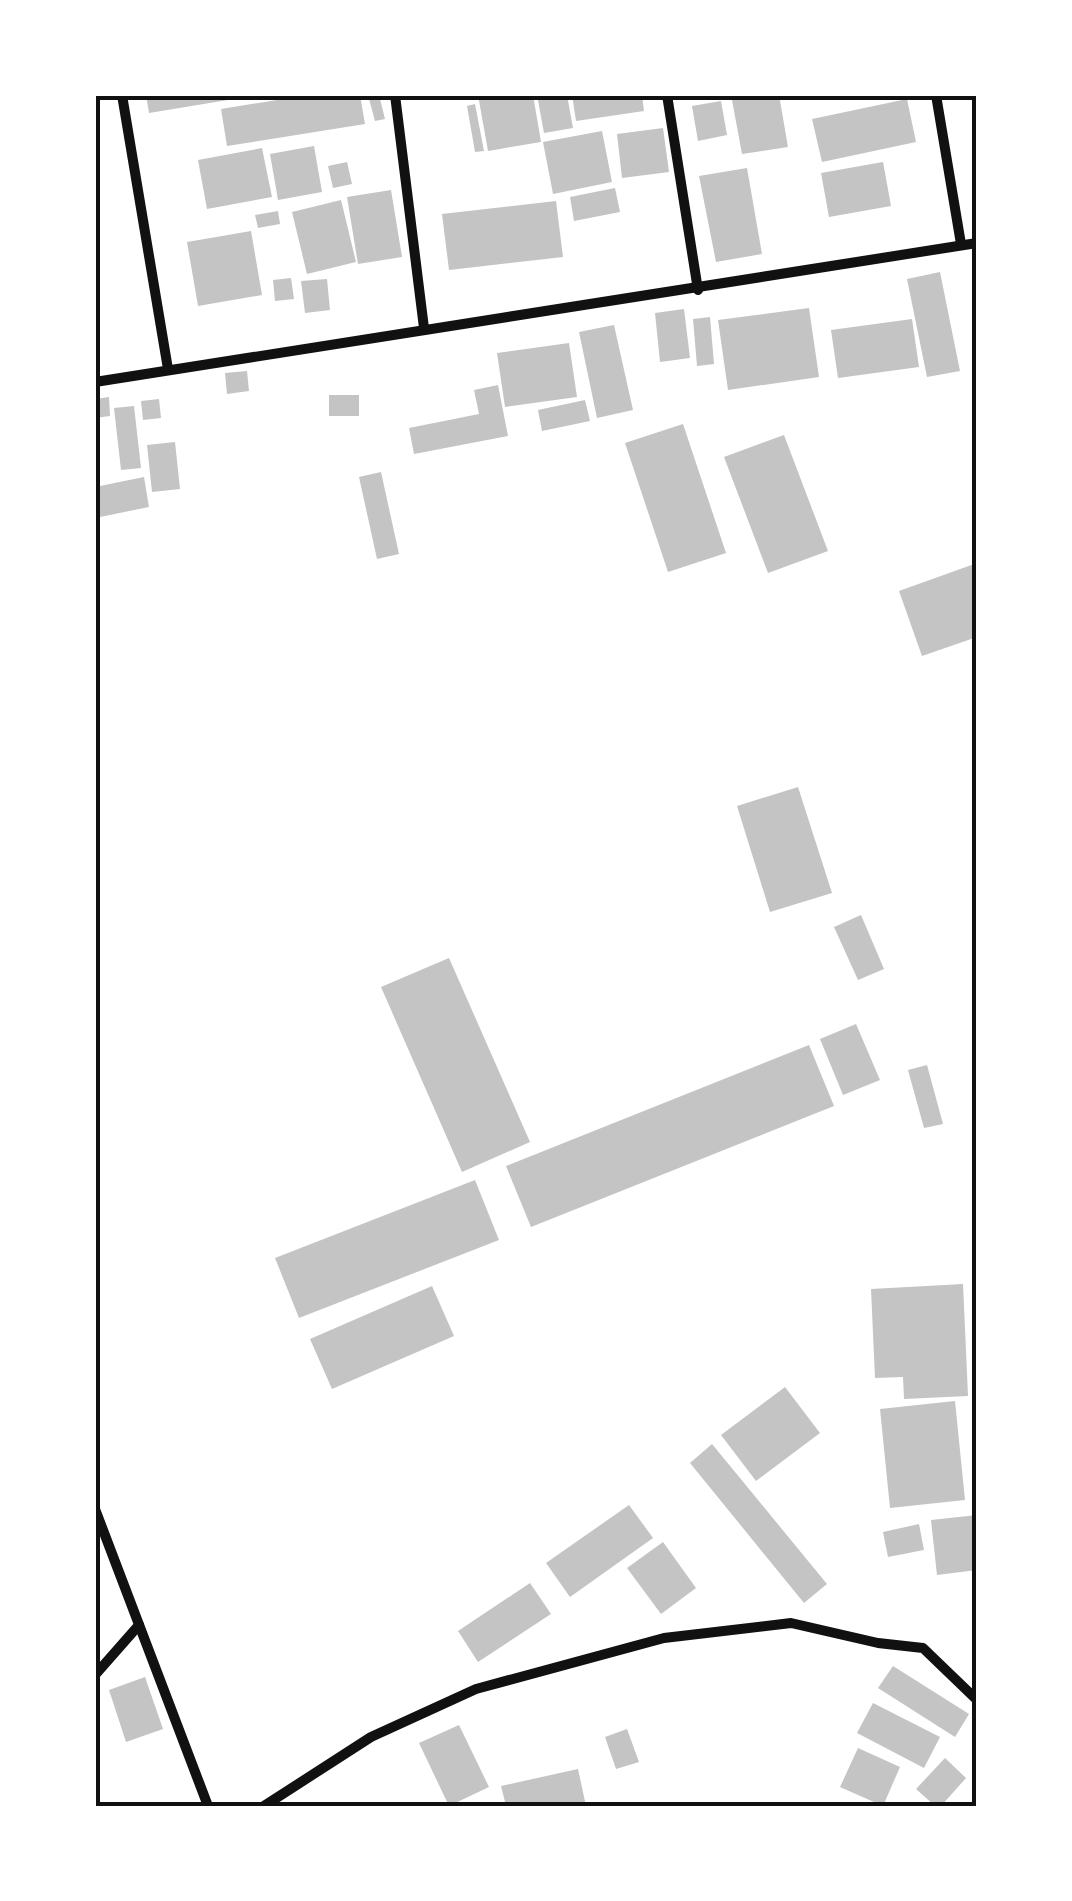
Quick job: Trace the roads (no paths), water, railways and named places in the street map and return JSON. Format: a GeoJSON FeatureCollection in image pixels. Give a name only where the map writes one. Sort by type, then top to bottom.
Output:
{"type":"FeatureCollection","features":[{"type":"Feature","properties":{"kind":"street"},"geometry":{"type":"LineString","coordinates":[[122,95],[168,369]]}},
{"type":"Feature","properties":{"kind":"street"},"geometry":{"type":"LineString","coordinates":[[395,95],[424,328]]}},
{"type":"Feature","properties":{"kind":"street"},"geometry":{"type":"LineString","coordinates":[[667,95],[698,290]]}},
{"type":"Feature","properties":{"kind":"street"},"geometry":{"type":"LineString","coordinates":[[936,95],[961,244]]}},
{"type":"Feature","properties":{"kind":"street"},"geometry":{"type":"LineString","coordinates":[[95,382],[977,244]]}},
{"type":"Feature","properties":{"kind":"street"},"geometry":{"type":"LineString","coordinates":[[95,1509],[208,1806]]}},
{"type":"Feature","properties":{"kind":"street"},"geometry":{"type":"LineString","coordinates":[[264,1806],[371,1736],[476,1689],[664,1638],[791,1624],[923,1648],[977,1700]]}},
{"type":"Feature","properties":{"kind":"street"},"geometry":{"type":"LineString","coordinates":[[95,1675],[139,1625]]}}]}
